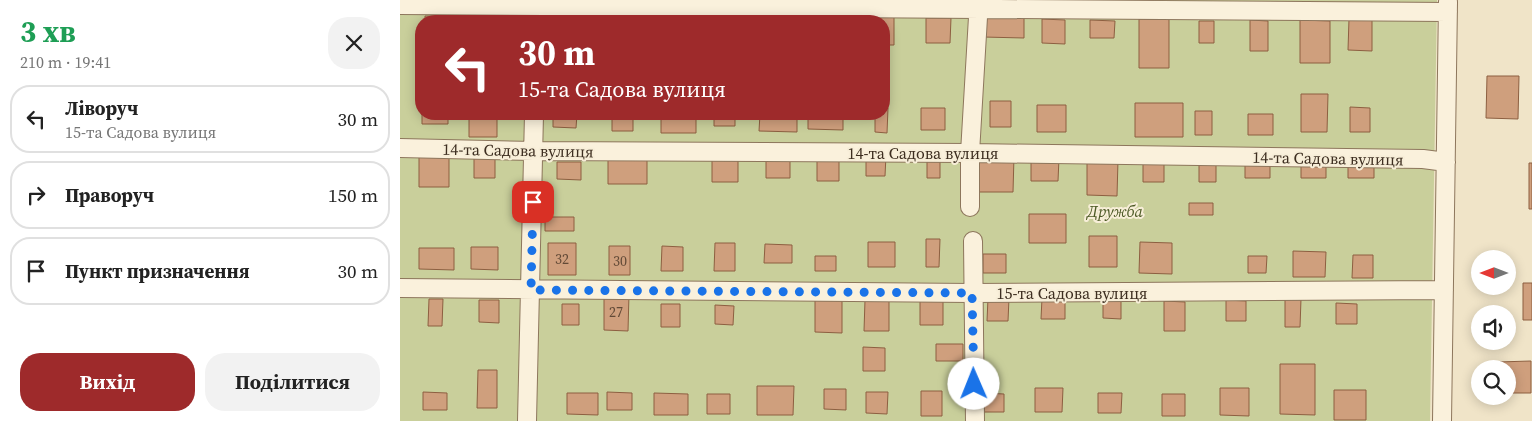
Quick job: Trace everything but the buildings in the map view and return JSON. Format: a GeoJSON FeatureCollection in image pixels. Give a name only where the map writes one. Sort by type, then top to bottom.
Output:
{"type":"FeatureCollection","features":[{"type":"Feature","properties":{"kind":"street"},"geometry":{"type":"LineString","coordinates":[[970,207],[970,153],[979,4]]}},
{"type":"Feature","properties":{"kind":"street"},"geometry":{"type":"LineString","coordinates":[[400,5],[535,9],[979,4],[1448,6],[1442,421]]}},
{"type":"Feature","properties":{"kind":"street"},"geometry":{"type":"LineString","coordinates":[[527,421],[534,120]]}},
{"type":"Feature","properties":{"kind":"street","name":"14-та Садова вулиця"},"geometry":{"type":"LineString","coordinates":[[400,148],[534,151],[970,153],[1424,159],[1446,162]]}},
{"type":"Feature","properties":{"kind":"street"},"geometry":{"type":"LineString","coordinates":[[973,241],[974,421]]}},
{"type":"Feature","properties":{"kind":"street","name":"15-та Садова вулиця"},"geometry":{"type":"LineString","coordinates":[[400,288],[972,293],[1444,290]]}},
{"type":"Feature","properties":{"kind":"green space","name":"Дружба"},"geometry":{"type":"Polygon","coordinates":[[[400,0],[1437,0],[1430,421],[400,421],[400,0]]]}},
{"type":"Feature","properties":{"kind":"route"},"geometry":{"type":"LineString","coordinates":[[533,202],[531,290],[972,293],[974,384]]}}]}
